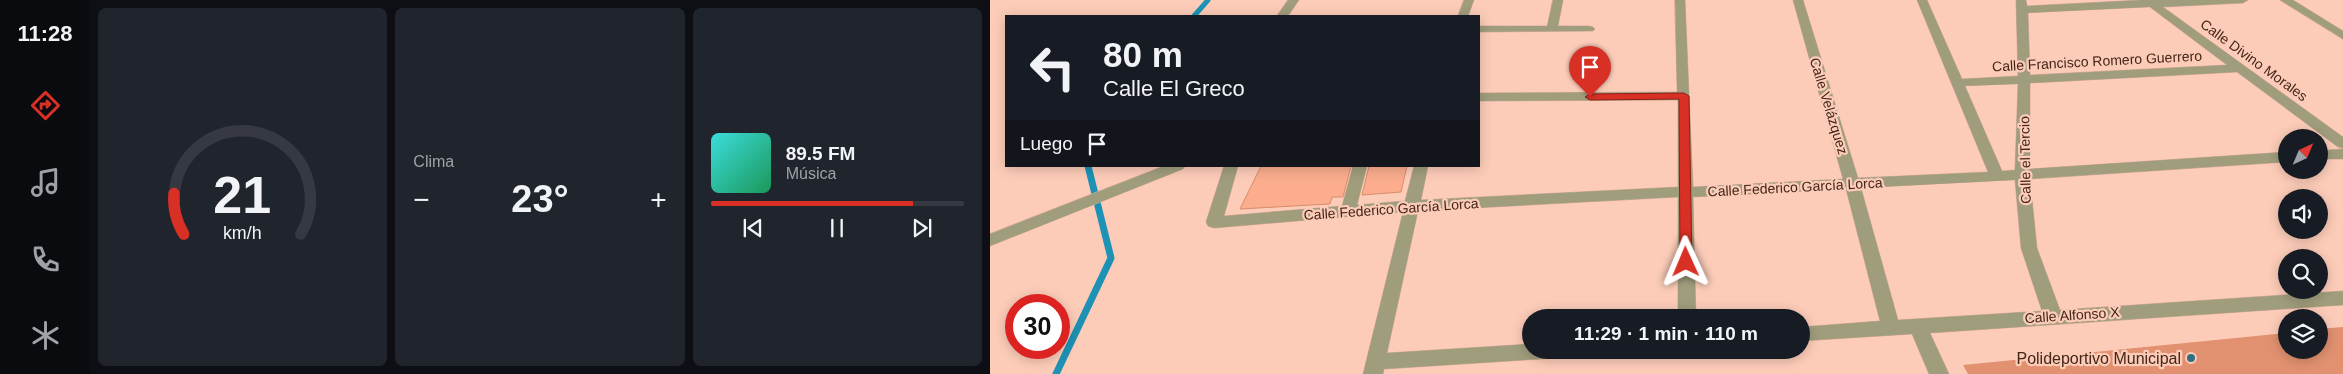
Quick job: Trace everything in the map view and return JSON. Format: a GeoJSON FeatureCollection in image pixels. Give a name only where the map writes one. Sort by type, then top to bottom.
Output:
{"type":"FeatureCollection","features":[{"type":"Feature","properties":{"kind":"street"},"geometry":{"type":"LineString","coordinates":[[1283,15],[1294,0]]}},
{"type":"Feature","properties":{"kind":"street"},"geometry":{"type":"LineString","coordinates":[[1463,15],[1469,0]]}},
{"type":"Feature","properties":{"kind":"street"},"geometry":{"type":"LineString","coordinates":[[1552,29],[1558,0]]}},
{"type":"Feature","properties":{"kind":"street"},"geometry":{"type":"LineString","coordinates":[[1680,0],[1684,96],[1687,309]]}},
{"type":"Feature","properties":{"kind":"street","name":"Calle Velázquez"},"geometry":{"type":"LineString","coordinates":[[1798,0],[1852,183],[1891,327]]}},
{"type":"Feature","properties":{"kind":"street"},"geometry":{"type":"LineString","coordinates":[[1922,0],[1997,176]]}},
{"type":"Feature","properties":{"kind":"street"},"geometry":{"type":"LineString","coordinates":[[2022,5],[2243,0]]}},
{"type":"Feature","properties":{"kind":"street"},"geometry":{"type":"LineString","coordinates":[[2284,0],[2343,36]]}},
{"type":"Feature","properties":{"kind":"street","name":"Calle Divino Morales"},"geometry":{"type":"LineString","coordinates":[[2150,2],[2343,144]]}},
{"type":"Feature","properties":{"kind":"street","name":"Calle el Tercio"},"geometry":{"type":"LineString","coordinates":[[2022,5],[2025,80],[2024,174],[2027,242],[2053,316]]}},
{"type":"Feature","properties":{"kind":"street"},"geometry":{"type":"LineString","coordinates":[[1480,30],[1589,29]]}},
{"type":"Feature","properties":{"kind":"street","name":"Calle Francisco Romero Guerrero"},"geometry":{"type":"LineString","coordinates":[[1956,83],[2240,68]]}},
{"type":"Feature","properties":{"kind":"street"},"geometry":{"type":"LineString","coordinates":[[1480,97],[1684,96]]}},
{"type":"Feature","properties":{"kind":"street"},"geometry":{"type":"LineString","coordinates":[[2328,155],[2343,154]]}},
{"type":"Feature","properties":{"kind":"street","name":"Calle Federico García Lorca"},"geometry":{"type":"LineString","coordinates":[[1231,167],[1214,222],[1412,206],[1997,176],[2278,158]]}},
{"type":"Feature","properties":{"kind":"street"},"geometry":{"type":"LineString","coordinates":[[990,240],[1175,167]]}},
{"type":"Feature","properties":{"kind":"street"},"geometry":{"type":"LineString","coordinates":[[1348,212],[1360,167]]}},
{"type":"Feature","properties":{"kind":"street"},"geometry":{"type":"LineString","coordinates":[[1421,167],[1375,368],[1522,353]]}},
{"type":"Feature","properties":{"kind":"street","name":"Calle Alfonso X"},"geometry":{"type":"LineString","coordinates":[[1810,333],[2343,298]]}},
{"type":"Feature","properties":{"kind":"street"},"geometry":{"type":"LineString","coordinates":[[1918,327],[1939,374]]}},
{"type":"Feature","properties":{"kind":"shaded area","name":"Polideportivo Municipal"},"geometry":{"type":"Polygon","coordinates":[[[2343,327],[2343,374],[1968,374],[1963,365],[2278,334],[2278,359],[2328,359],[2328,328],[2343,327]]]}},
{"type":"Feature","properties":{"kind":"building"},"geometry":{"type":"Polygon","coordinates":[[[1261,167],[1351,167],[1343,197],[1332,197],[1330,204],[1240,209],[1261,167]]]}},
{"type":"Feature","properties":{"kind":"building"},"geometry":{"type":"Polygon","coordinates":[[[1369,167],[1407,167],[1401,192],[1362,195],[1369,167]]]}},
{"type":"Feature","properties":{"kind":"waterway"},"geometry":{"type":"LineString","coordinates":[[1195,15],[1208,0]]}},
{"type":"Feature","properties":{"kind":"waterway"},"geometry":{"type":"LineString","coordinates":[[1056,374],[1111,258],[1088,167]]}},
{"type":"Feature","properties":{"kind":"place","name":"Polideportivo Municipal"},"geometry":{"type":"Point","coordinates":[2191,358]}},
{"type":"Feature","properties":{"kind":"route"},"geometry":{"type":"LineString","coordinates":[[1590,97],[1684,96],[1686,262]]}}]}
